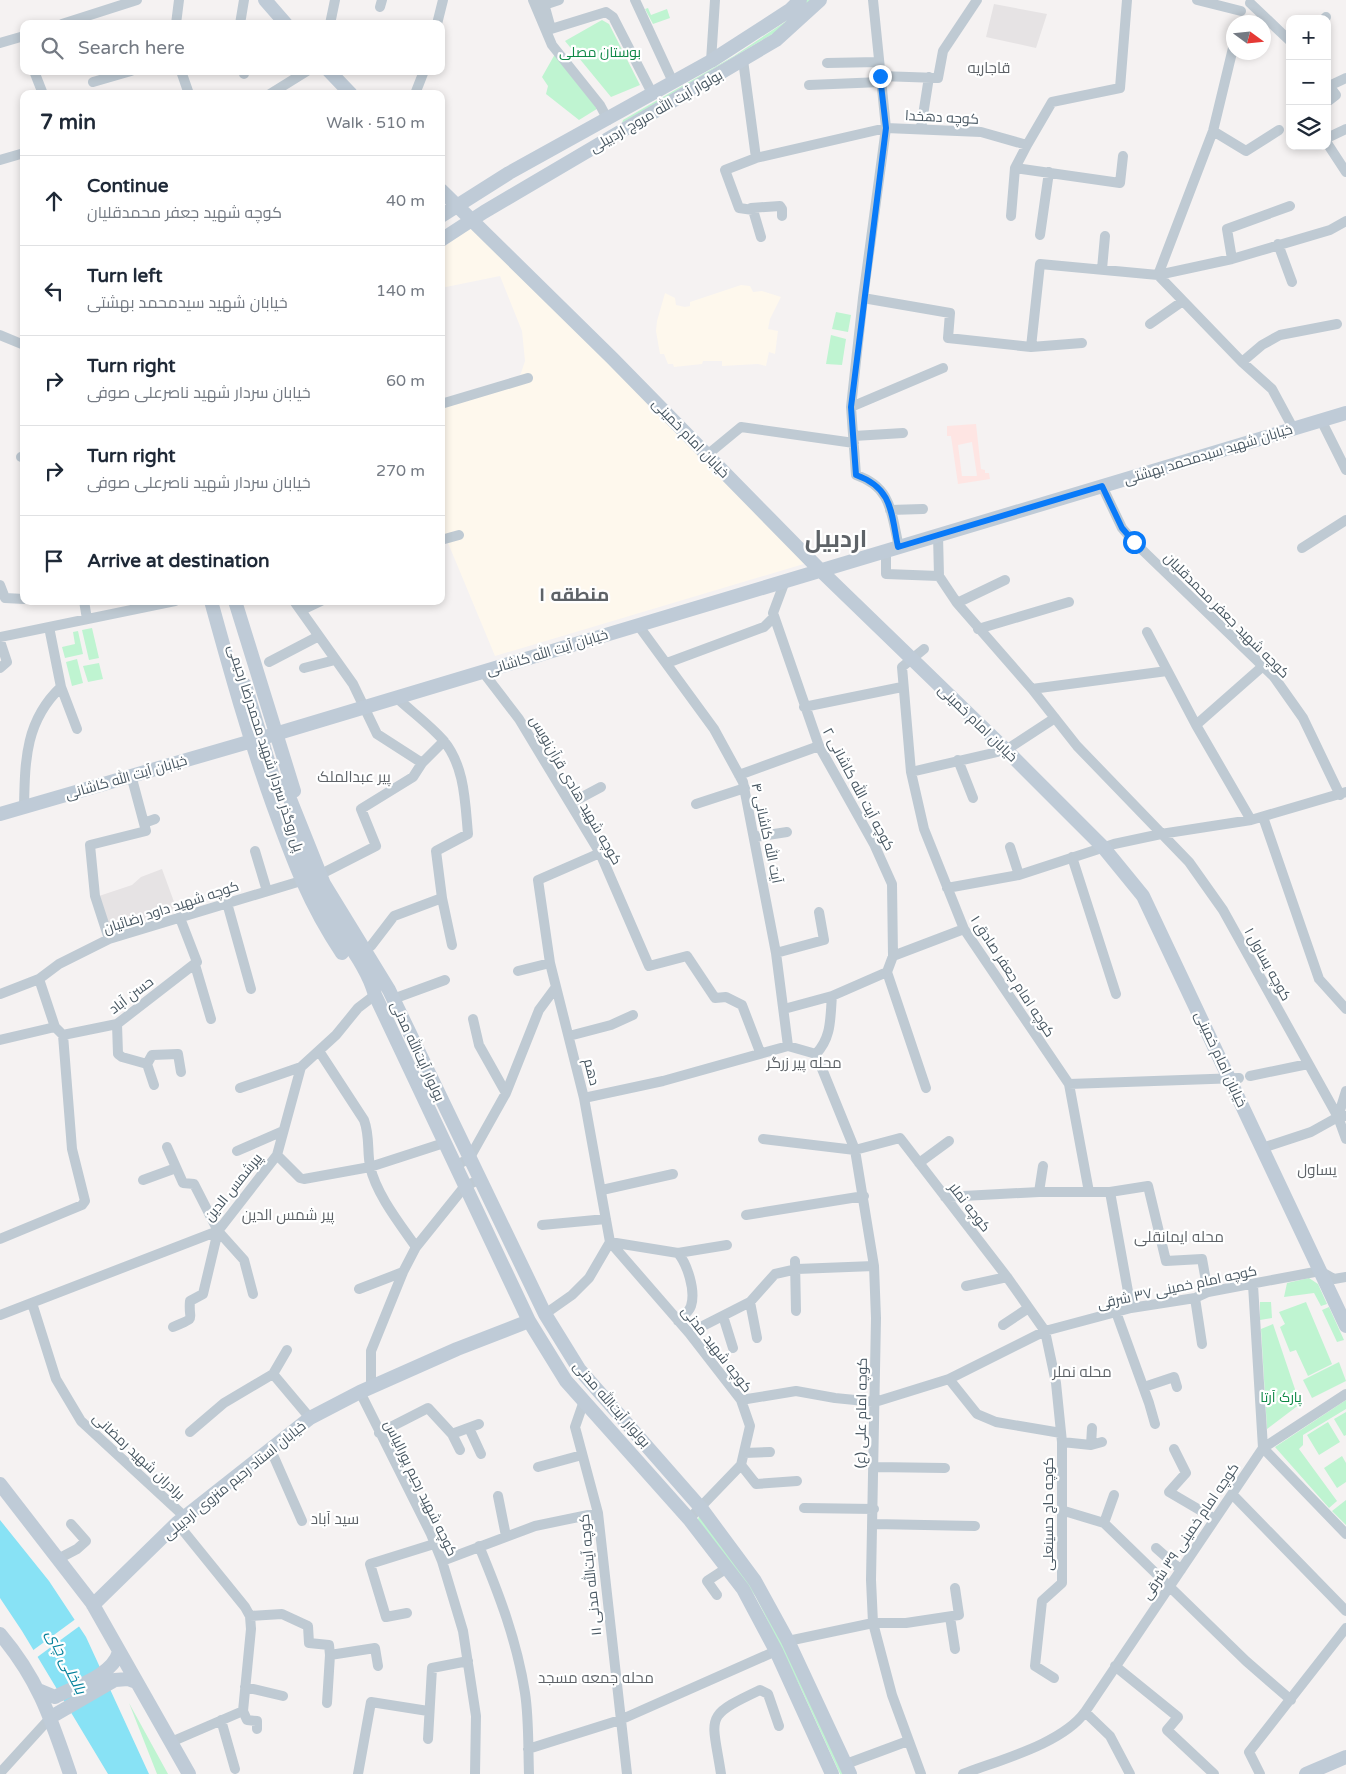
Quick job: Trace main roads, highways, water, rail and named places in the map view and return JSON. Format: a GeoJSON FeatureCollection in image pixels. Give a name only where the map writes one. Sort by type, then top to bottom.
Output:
{"type":"FeatureCollection","features":[{"type":"Feature","properties":{"kind":"main road"},"geometry":{"type":"LineString","coordinates":[[265,0],[282,20]]}},
{"type":"Feature","properties":{"kind":"main road","name":"بولوار آیت الله مروج اردبیلی"},"geometry":{"type":"LineString","coordinates":[[445,213],[514,170],[608,120],[652,93],[711,61],[790,10],[800,0]]}},
{"type":"Feature","properties":{"kind":"main road","name":"بولوار آیت الله مروج اردبیلی"},"geometry":{"type":"LineString","coordinates":[[445,237],[484,212],[776,40],[820,0]]}},
{"type":"Feature","properties":{"kind":"main road"},"geometry":{"type":"LineString","coordinates":[[333,75],[346,90]]}},
{"type":"Feature","properties":{"kind":"main road"},"geometry":{"type":"LineString","coordinates":[[445,194],[456,206]]}},
{"type":"Feature","properties":{"kind":"main road","name":"خیابان امام خمینی"},"geometry":{"type":"LineString","coordinates":[[456,206],[612,358],[713,450],[820,570],[1006,750],[1109,845],[1143,896],[1234,1078],[1267,1146],[1320,1271],[1346,1326]]}},
{"type":"Feature","properties":{"kind":"main road","name":"خیابان شهید سیدمحمد بهشتی"},"geometry":{"type":"LineString","coordinates":[[820,570],[1346,413]]}},
{"type":"Feature","properties":{"kind":"main road","name":"خیابان آیت الله کاشانی"},"geometry":{"type":"LineString","coordinates":[[0,814],[133,781],[254,747],[363,708],[820,570]]}},
{"type":"Feature","properties":{"kind":"main road"},"geometry":{"type":"LineString","coordinates":[[212,605],[254,747],[279,784],[350,915],[380,959],[391,994]]}},
{"type":"Feature","properties":{"kind":"main road","name":"پل روگذر سردار شهید محمدرضا رحیمی"},"geometry":{"type":"LineString","coordinates":[[220,605],[314,888],[327,912],[369,967]]}},
{"type":"Feature","properties":{"kind":"main road","name":"پل روگذر سردار شهید محمدرضا رحیمی"},"geometry":{"type":"LineString","coordinates":[[229,605],[248,684]]}},
{"type":"Feature","properties":{"kind":"main road"},"geometry":{"type":"LineString","coordinates":[[236,605],[277,740],[279,784],[301,881],[330,936],[374,994]]}},
{"type":"Feature","properties":{"kind":"main road"},"geometry":{"type":"LineString","coordinates":[[242,706],[247,710],[256,711],[264,700]]}},
{"type":"Feature","properties":{"kind":"main road","name":"بولوار آیت‌الله مدنی"},"geometry":{"type":"LineString","coordinates":[[369,967],[374,994],[529,1321],[566,1381],[689,1518],[748,1598],[776,1651],[831,1774]]}},
{"type":"Feature","properties":{"kind":"main road","name":"بولوار آیت‌الله مدنی"},"geometry":{"type":"LineString","coordinates":[[369,967],[391,994],[545,1314],[579,1369],[701,1508],[755,1580],[788,1641],[848,1769]]}},
{"type":"Feature","properties":{"kind":"main road","name":"خیابان استاد رحیم منزوی اردبیلی"},"geometry":{"type":"LineString","coordinates":[[93,1605],[181,1520],[310,1418],[365,1390],[457,1348],[529,1321]]}},
{"type":"Feature","properties":{"kind":"main road"},"geometry":{"type":"LineString","coordinates":[[0,1484],[93,1605],[189,1774]]}},
{"type":"Feature","properties":{"kind":"main road"},"geometry":{"type":"LineString","coordinates":[[0,1634],[20,1657],[38,1690],[56,1708],[70,1774]]}},
{"type":"Feature","properties":{"kind":"main road"},"geometry":{"type":"LineString","coordinates":[[56,1708],[111,1675],[119,1652]]}},
{"type":"Feature","properties":{"kind":"main road"},"geometry":{"type":"LineString","coordinates":[[111,1675],[136,1682]]}},
{"type":"Feature","properties":{"kind":"main road"},"geometry":{"type":"LineString","coordinates":[[38,1690],[56,1708]]}},
{"type":"Feature","properties":{"kind":"main road"},"geometry":{"type":"LineString","coordinates":[[1306,1774],[1346,1757]]}},
{"type":"Feature","properties":{"kind":"water","name":"بالخلی چای"},"geometry":{"type":"Polygon","coordinates":[[[0,1520],[49,1581],[86,1637],[149,1774],[108,1774],[0,1598],[0,1520]]]}},
{"type":"Feature","properties":{"kind":"district","name":"قاجاریه"},"geometry":{"type":"Point","coordinates":[989,68]}},
{"type":"Feature","properties":{"kind":"district","name":"اردبیل"},"geometry":{"type":"Point","coordinates":[836,539]}},
{"type":"Feature","properties":{"kind":"district","name":"منطقه ۱"},"geometry":{"type":"Point","coordinates":[574,594]}},
{"type":"Feature","properties":{"kind":"district","name":"پیر عبدالملک"},"geometry":{"type":"Point","coordinates":[354,777]}},
{"type":"Feature","properties":{"kind":"district","name":"محله پیر زرگر"},"geometry":{"type":"Point","coordinates":[804,1063]}},
{"type":"Feature","properties":{"kind":"district","name":"یساول"},"geometry":{"type":"Point","coordinates":[1317,1170]}},
{"type":"Feature","properties":{"kind":"district","name":"پیر شمس الدین"},"geometry":{"type":"Point","coordinates":[288,1215]}},
{"type":"Feature","properties":{"kind":"district","name":"محله ایمانقلی"},"geometry":{"type":"Point","coordinates":[1179,1237]}},
{"type":"Feature","properties":{"kind":"district","name":"محله نملر"},"geometry":{"type":"Point","coordinates":[1082,1372]}},
{"type":"Feature","properties":{"kind":"district","name":"سید آباد"},"geometry":{"type":"Point","coordinates":[335,1519]}},
{"type":"Feature","properties":{"kind":"district","name":"محله جمعه مسجد"},"geometry":{"type":"Point","coordinates":[596,1678]}},
{"type":"Feature","properties":{"kind":"park label","name":"بوستان مصلی"},"geometry":{"type":"Point","coordinates":[600,52]}},
{"type":"Feature","properties":{"kind":"park label","name":"پارک آرتا"},"geometry":{"type":"Point","coordinates":[1281,1397]}}]}
